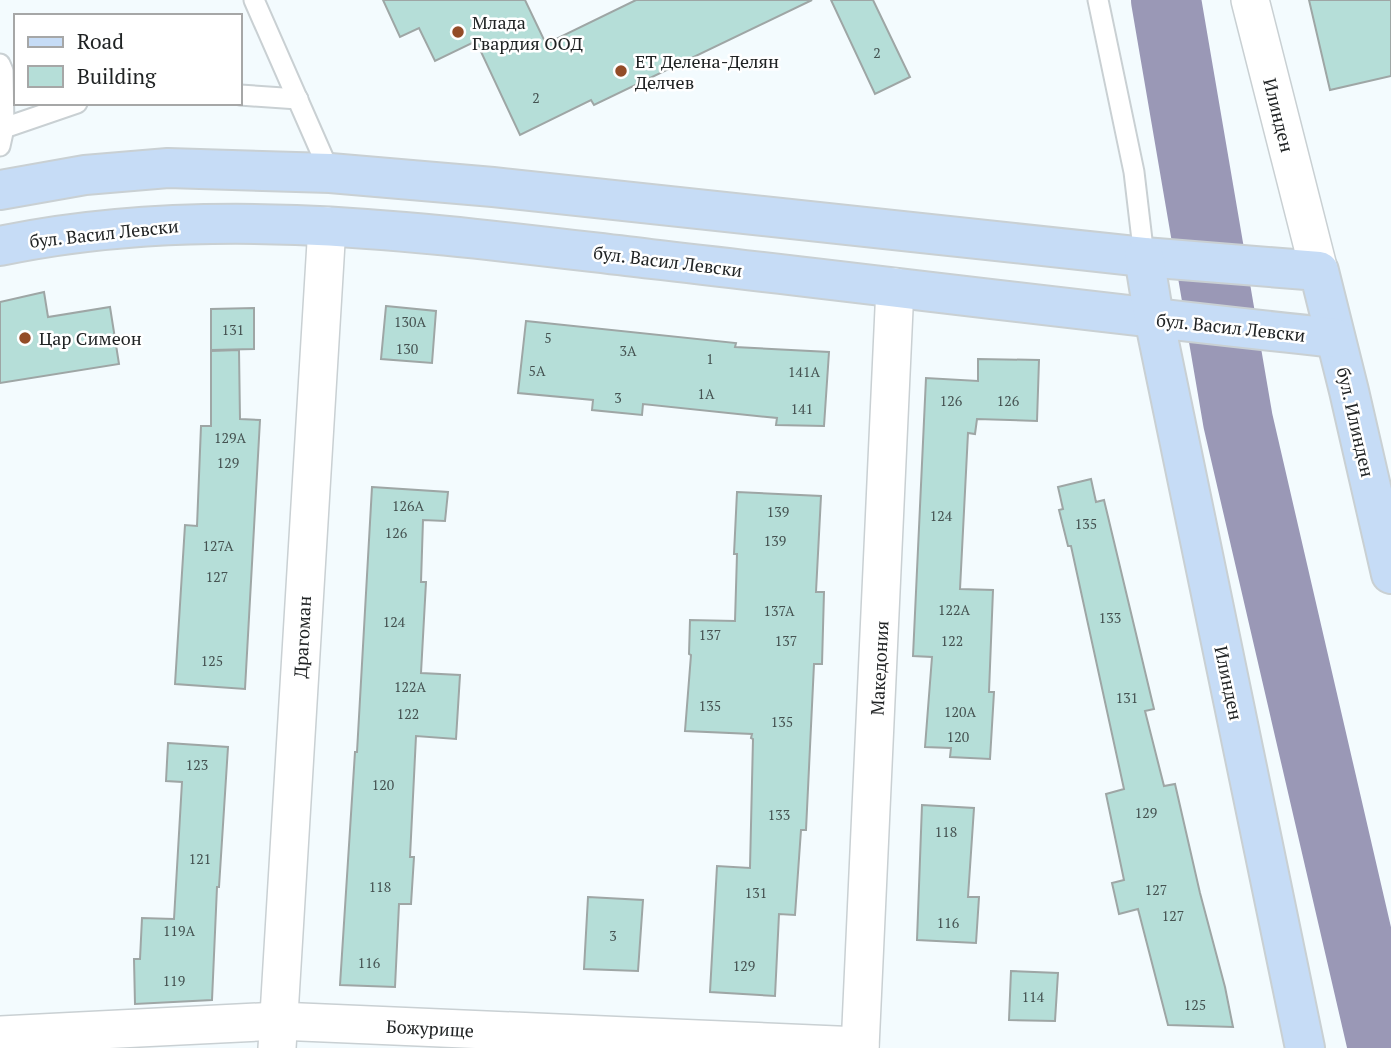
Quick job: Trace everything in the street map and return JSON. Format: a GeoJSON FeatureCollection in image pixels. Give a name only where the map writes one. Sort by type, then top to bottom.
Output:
{"type":"FeatureCollection","features":[{"type":"Feature","properties":{"kind":"main road"},"geometry":{"type":"LineString","coordinates":[[0,190],[85,175],[168,168],[330,173],[507,189],[1144,257],[1319,271]]}},
{"type":"Feature","properties":{"kind":"main road","name":"бул. Васил Левски"},"geometry":{"type":"LineString","coordinates":[[0,246],[94,230],[151,225],[214,222],[327,226],[489,240],[1335,338]]}},
{"type":"Feature","properties":{"kind":"main road"},"geometry":{"type":"LineString","coordinates":[[1144,257],[1170,320]]}},
{"type":"Feature","properties":{"kind":"main road","name":"бул. Илинден"},"geometry":{"type":"LineString","coordinates":[[1319,271],[1391,574]]}},
{"type":"Feature","properties":{"kind":"main road","name":"Илинден"},"geometry":{"type":"LineString","coordinates":[[1170,320],[1305,1048]]}},
{"type":"Feature","properties":{"kind":"street","name":"Илинден"},"geometry":{"type":"LineString","coordinates":[[1250,0],[1319,271]]}},
{"type":"Feature","properties":{"kind":"street","name":"Драгоман"},"geometry":{"type":"LineString","coordinates":[[278,1035],[327,226]]}},
{"type":"Feature","properties":{"kind":"street","name":"Македония"},"geometry":{"type":"LineString","coordinates":[[860,1047],[895,287]]}},
{"type":"Feature","properties":{"kind":"street","name":"Божурище"},"geometry":{"type":"LineString","coordinates":[[0,1035],[278,1035],[860,1047]]}},
{"type":"Feature","properties":{"kind":"lane"},"geometry":{"type":"LineString","coordinates":[[254,0],[330,173]]}},
{"type":"Feature","properties":{"kind":"lane"},"geometry":{"type":"LineString","coordinates":[[1098,0],[1134,172],[1144,257]]}},
{"type":"Feature","properties":{"kind":"lane"},"geometry":{"type":"LineString","coordinates":[[0,64],[3,71],[2,137],[73,105]]}},
{"type":"Feature","properties":{"kind":"lane"},"geometry":{"type":"LineString","coordinates":[[242,95],[298,99]]}},
{"type":"Feature","properties":{"kind":"building"},"geometry":{"type":"Polygon","coordinates":[[[383,0],[525,0],[546,44],[636,0],[812,0],[594,105],[591,100],[520,135],[476,41],[435,61],[419,28],[400,37],[383,0]]]}},
{"type":"Feature","properties":{"kind":"building"},"geometry":{"type":"Polygon","coordinates":[[[831,0],[873,0],[910,77],[875,94],[831,0]]]}},
{"type":"Feature","properties":{"kind":"building"},"geometry":{"type":"Polygon","coordinates":[[[1309,0],[1391,0],[1391,76],[1330,90],[1309,0]]]}},
{"type":"Feature","properties":{"kind":"building"},"geometry":{"type":"Polygon","coordinates":[[[44,292],[48,317],[110,307],[119,364],[0,383],[0,302],[44,292]]]}},
{"type":"Feature","properties":{"kind":"building"},"geometry":{"type":"Polygon","coordinates":[[[386,306],[436,311],[432,363],[381,359],[386,306]]]}},
{"type":"Feature","properties":{"kind":"building"},"geometry":{"type":"Polygon","coordinates":[[[254,308],[254,349],[211,350],[211,309],[254,308]]]}},
{"type":"Feature","properties":{"kind":"building"},"geometry":{"type":"Polygon","coordinates":[[[526,321],[736,343],[735,347],[829,352],[824,426],[776,425],[777,418],[643,404],[642,415],[592,410],[593,400],[518,393],[526,321]]]}},
{"type":"Feature","properties":{"kind":"building"},"geometry":{"type":"Polygon","coordinates":[[[239,350],[240,419],[260,420],[245,689],[175,684],[185,525],[197,526],[201,426],[211,426],[211,351],[239,350]]]}},
{"type":"Feature","properties":{"kind":"building"},"geometry":{"type":"Polygon","coordinates":[[[978,359],[1039,360],[1037,421],[977,419],[975,434],[968,433],[960,589],[993,590],[989,692],[994,692],[990,759],[950,757],[951,748],[925,747],[932,657],[913,656],[926,378],[978,381],[978,359]]]}},
{"type":"Feature","properties":{"kind":"building"},"geometry":{"type":"Polygon","coordinates":[[[1091,479],[1096,502],[1104,500],[1154,709],[1145,711],[1164,786],[1175,784],[1233,1027],[1168,1025],[1138,909],[1119,914],[1112,883],[1124,880],[1106,794],[1124,789],[1071,546],[1068,546],[1059,510],[1063,509],[1058,487],[1091,479]]]}},
{"type":"Feature","properties":{"kind":"building"},"geometry":{"type":"Polygon","coordinates":[[[372,487],[448,492],[445,521],[423,520],[421,582],[426,582],[421,673],[460,675],[456,739],[416,736],[410,857],[414,857],[411,904],[399,904],[395,987],[340,985],[372,487]]]}},
{"type":"Feature","properties":{"kind":"building"},"geometry":{"type":"Polygon","coordinates":[[[737,492],[821,496],[816,592],[824,592],[822,664],[814,664],[806,830],[801,830],[795,915],[779,914],[775,996],[710,992],[717,866],[750,868],[752,734],[685,731],[691,655],[690,620],[735,621],[737,492]]]}},
{"type":"Feature","properties":{"kind":"building"},"geometry":{"type":"Polygon","coordinates":[[[168,743],[228,747],[217,887],[212,1000],[135,1004],[134,959],[140,959],[142,918],[174,919],[182,782],[166,781],[168,743]]]}},
{"type":"Feature","properties":{"kind":"building"},"geometry":{"type":"Polygon","coordinates":[[[922,805],[974,808],[968,897],[979,897],[976,943],[917,940],[922,805]]]}},
{"type":"Feature","properties":{"kind":"building"},"geometry":{"type":"Polygon","coordinates":[[[588,897],[643,900],[638,971],[584,969],[588,897]]]}},
{"type":"Feature","properties":{"kind":"building"},"geometry":{"type":"Polygon","coordinates":[[[1011,971],[1058,973],[1055,1021],[1009,1020],[1011,971]]]}},
{"type":"Feature","properties":{"kind":"waterway"},"geometry":{"type":"LineString","coordinates":[[1166,0],[1238,421],[1383,1048]]}},
{"type":"Feature","properties":{"kind":"place","name":"Млада Гвардия ООД"},"geometry":{"type":"Point","coordinates":[458,32]}},
{"type":"Feature","properties":{"kind":"place","name":"ЕТ Делена-Делян Делчев"},"geometry":{"type":"Point","coordinates":[621,71]}},
{"type":"Feature","properties":{"kind":"place","name":"Цар Симеон"},"geometry":{"type":"Point","coordinates":[25,338]}}]}
